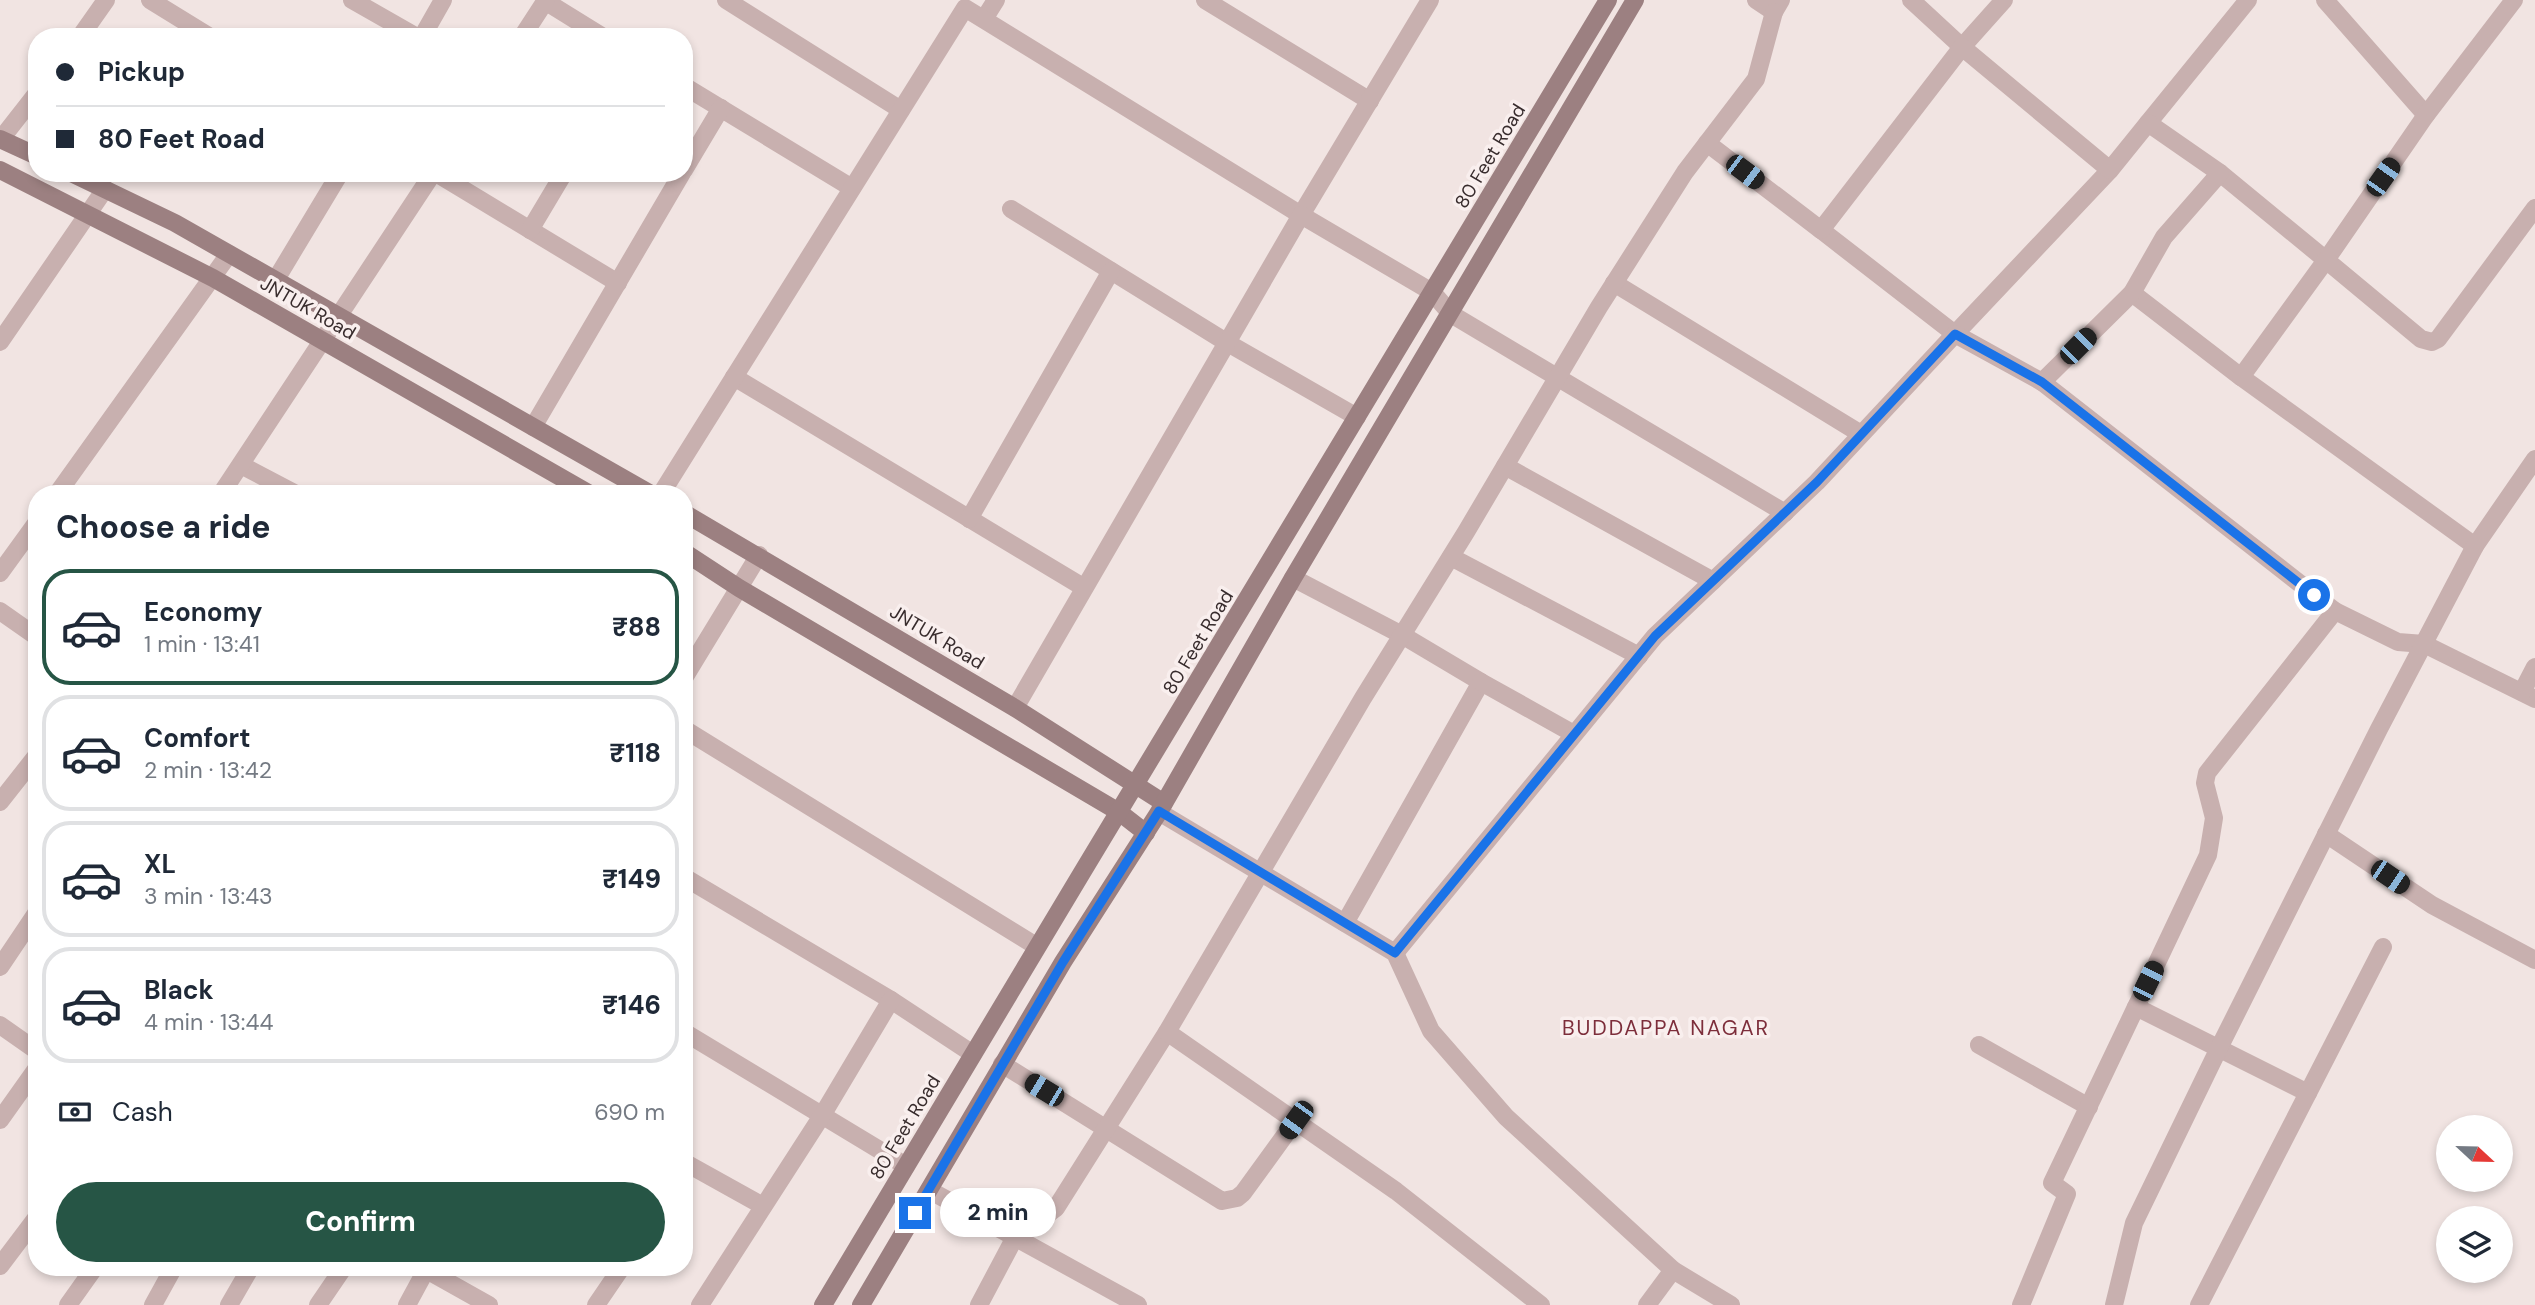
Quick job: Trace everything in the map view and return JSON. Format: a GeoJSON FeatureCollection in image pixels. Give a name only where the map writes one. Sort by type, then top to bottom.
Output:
{"type":"FeatureCollection","features":[{"type":"Feature","properties":{"kind":"main road","name":"80 Feet Road"},"geometry":{"type":"LineString","coordinates":[[823,1305],[1036,946],[1136,785],[1608,0]]}},
{"type":"Feature","properties":{"kind":"main road"},"geometry":{"type":"LineString","coordinates":[[861,1305],[1002,1064],[1162,807],[1293,578],[1635,0]]}},
{"type":"Feature","properties":{"kind":"main road"},"geometry":{"type":"LineString","coordinates":[[1,139],[28,152]]}},
{"type":"Feature","properties":{"kind":"main road","name":"JNTUK Road"},"geometry":{"type":"LineString","coordinates":[[0,170],[213,278],[574,485]]}},
{"type":"Feature","properties":{"kind":"main road","name":"JNTUK Road"},"geometry":{"type":"LineString","coordinates":[[89,182],[229,254],[635,485]]}},
{"type":"Feature","properties":{"kind":"main road","name":"JNTUK Road"},"geometry":{"type":"LineString","coordinates":[[693,518],[1015,708],[1136,785],[1162,807]]}},
{"type":"Feature","properties":{"kind":"main road"},"geometry":{"type":"LineString","coordinates":[[693,558],[739,588],[1119,812],[1146,833]]}},
{"type":"Feature","properties":{"kind":"street"},"geometry":{"type":"LineString","coordinates":[[86,28],[106,0]]}},
{"type":"Feature","properties":{"kind":"street"},"geometry":{"type":"LineString","coordinates":[[149,0],[195,28]]}},
{"type":"Feature","properties":{"kind":"street"},"geometry":{"type":"LineString","coordinates":[[352,0],[403,28]]}},
{"type":"Feature","properties":{"kind":"street"},"geometry":{"type":"LineString","coordinates":[[425,28],[443,0]]}},
{"type":"Feature","properties":{"kind":"street"},"geometry":{"type":"LineString","coordinates":[[726,0],[901,110]]}},
{"type":"Feature","properties":{"kind":"street"},"geometry":{"type":"LineString","coordinates":[[984,19],[996,0]]}},
{"type":"Feature","properties":{"kind":"street"},"geometry":{"type":"LineString","coordinates":[[1205,0],[1370,101]]}},
{"type":"Feature","properties":{"kind":"street"},"geometry":{"type":"LineString","coordinates":[[1015,708],[1226,342],[1430,0]]}},
{"type":"Feature","properties":{"kind":"street"},"geometry":{"type":"LineString","coordinates":[[979,1305],[1014,1239],[1056,1208],[1107,1128],[1614,283],[1707,143],[1756,79],[1777,6],[1756,0]]}},
{"type":"Feature","properties":{"kind":"street"},"geometry":{"type":"LineString","coordinates":[[1911,0],[1962,47],[2110,170]]}},
{"type":"Feature","properties":{"kind":"street"},"geometry":{"type":"LineString","coordinates":[[1821,230],[1962,47],[2004,0]]}},
{"type":"Feature","properties":{"kind":"street"},"geometry":{"type":"LineString","coordinates":[[1395,953],[1639,656],[1785,513],[2110,170],[2248,0]]}},
{"type":"Feature","properties":{"kind":"street"},"geometry":{"type":"LineString","coordinates":[[2241,377],[2426,115],[2514,0]]}},
{"type":"Feature","properties":{"kind":"street"},"geometry":{"type":"LineString","coordinates":[[528,28],[546,1],[589,28]]}},
{"type":"Feature","properties":{"kind":"street"},"geometry":{"type":"LineString","coordinates":[[2335,3],[2426,115]]}},
{"type":"Feature","properties":{"kind":"street"},"geometry":{"type":"LineString","coordinates":[[667,485],[901,110],[959,4],[1301,215],[1432,292],[1451,314],[1785,513]]}},
{"type":"Feature","properties":{"kind":"street"},"geometry":{"type":"LineString","coordinates":[[693,91],[852,188]]}},
{"type":"Feature","properties":{"kind":"street"},"geometry":{"type":"LineString","coordinates":[[1,139],[28,104]]}},
{"type":"Feature","properties":{"kind":"street"},"geometry":{"type":"LineString","coordinates":[[693,155],[721,108]]}},
{"type":"Feature","properties":{"kind":"street"},"geometry":{"type":"LineString","coordinates":[[2148,123],[2220,173],[2421,339],[2432,342],[2442,336],[2535,208]]}},
{"type":"Feature","properties":{"kind":"street"},"geometry":{"type":"LineString","coordinates":[[1707,143],[1955,334],[2042,382],[2335,611],[2398,642],[2424,644],[2529,696],[2535,667]]}},
{"type":"Feature","properties":{"kind":"street"},"geometry":{"type":"LineString","coordinates":[[2042,382],[2132,293],[2164,237],[2220,173]]}},
{"type":"Feature","properties":{"kind":"street"},"geometry":{"type":"LineString","coordinates":[[275,281],[335,182]]}},
{"type":"Feature","properties":{"kind":"street"},"geometry":{"type":"LineString","coordinates":[[228,485],[429,182]]}},
{"type":"Feature","properties":{"kind":"street"},"geometry":{"type":"LineString","coordinates":[[450,182],[618,283]]}},
{"type":"Feature","properties":{"kind":"street"},"geometry":{"type":"LineString","coordinates":[[530,230],[559,182]]}},
{"type":"Feature","properties":{"kind":"street"},"geometry":{"type":"LineString","coordinates":[[533,427],[677,182]]}},
{"type":"Feature","properties":{"kind":"street"},"geometry":{"type":"LineString","coordinates":[[0,342],[105,190]]}},
{"type":"Feature","properties":{"kind":"street"},"geometry":{"type":"LineString","coordinates":[[1011,209],[1226,342],[1357,417]]}},
{"type":"Feature","properties":{"kind":"street"},"geometry":{"type":"LineString","coordinates":[[64,485],[229,254]]}},
{"type":"Feature","properties":{"kind":"street"},"geometry":{"type":"LineString","coordinates":[[969,519],[1111,271]]}},
{"type":"Feature","properties":{"kind":"street"},"geometry":{"type":"LineString","coordinates":[[1614,283],[1861,434]]}},
{"type":"Feature","properties":{"kind":"street"},"geometry":{"type":"LineString","coordinates":[[2132,293],[2241,377],[2476,546]]}},
{"type":"Feature","properties":{"kind":"street"},"geometry":{"type":"LineString","coordinates":[[734,377],[1083,587]]}},
{"type":"Feature","properties":{"kind":"street"},"geometry":{"type":"LineString","coordinates":[[2114,1305],[2134,1223],[2219,1048],[2326,834],[2476,546],[2535,459]]}},
{"type":"Feature","properties":{"kind":"street"},"geometry":{"type":"LineString","coordinates":[[241,465],[279,485]]}},
{"type":"Feature","properties":{"kind":"street"},"geometry":{"type":"LineString","coordinates":[[1505,466],[1713,581]]}},
{"type":"Feature","properties":{"kind":"street"},"geometry":{"type":"LineString","coordinates":[[0,573],[28,534]]}},
{"type":"Feature","properties":{"kind":"street"},"geometry":{"type":"LineString","coordinates":[[693,663],[759,555]]}},
{"type":"Feature","properties":{"kind":"street"},"geometry":{"type":"LineString","coordinates":[[1451,557],[1639,656]]}},
{"type":"Feature","properties":{"kind":"street"},"geometry":{"type":"LineString","coordinates":[[1293,578],[1402,635],[1574,734]]}},
{"type":"Feature","properties":{"kind":"street"},"geometry":{"type":"LineString","coordinates":[[0,611],[28,631]]}},
{"type":"Feature","properties":{"kind":"street"},"geometry":{"type":"LineString","coordinates":[[2021,1305],[2067,1194],[2052,1184],[2208,855],[2214,818],[2205,783],[2207,773],[2335,611]]}},
{"type":"Feature","properties":{"kind":"street"},"geometry":{"type":"LineString","coordinates":[[1345,923],[1481,682]]}},
{"type":"Feature","properties":{"kind":"street"},"geometry":{"type":"LineString","coordinates":[[693,735],[1036,946]]}},
{"type":"Feature","properties":{"kind":"street"},"geometry":{"type":"LineString","coordinates":[[0,802],[28,779]]}},
{"type":"Feature","properties":{"kind":"street"},"geometry":{"type":"LineString","coordinates":[[1162,807],[1261,874],[1395,953],[1431,1031],[1506,1117],[1673,1270],[1724,1303]]}},
{"type":"Feature","properties":{"kind":"street"},"geometry":{"type":"LineString","coordinates":[[2326,834],[2432,905],[2535,960]]}},
{"type":"Feature","properties":{"kind":"street"},"geometry":{"type":"LineString","coordinates":[[693,882],[891,1000],[973,1054]]}},
{"type":"Feature","properties":{"kind":"street"},"geometry":{"type":"LineString","coordinates":[[0,967],[28,925]]}},
{"type":"Feature","properties":{"kind":"street"},"geometry":{"type":"LineString","coordinates":[[2199,1305],[2383,947]]}},
{"type":"Feature","properties":{"kind":"street"},"geometry":{"type":"LineString","coordinates":[[700,1305],[824,1114],[891,1000]]}},
{"type":"Feature","properties":{"kind":"street"},"geometry":{"type":"LineString","coordinates":[[2136,1007],[2308,1093]]}},
{"type":"Feature","properties":{"kind":"street"},"geometry":{"type":"LineString","coordinates":[[0,1025],[28,1045]]}},
{"type":"Feature","properties":{"kind":"street"},"geometry":{"type":"LineString","coordinates":[[1167,1032],[1396,1191],[1541,1305]]}},
{"type":"Feature","properties":{"kind":"street"},"geometry":{"type":"LineString","coordinates":[[693,1037],[906,1166]]}},
{"type":"Feature","properties":{"kind":"street"},"geometry":{"type":"LineString","coordinates":[[1979,1045],[2089,1107]]}},
{"type":"Feature","properties":{"kind":"street"},"geometry":{"type":"LineString","coordinates":[[1002,1064],[1215,1198],[1229,1201],[1243,1193],[1296,1120]]}},
{"type":"Feature","properties":{"kind":"street"},"geometry":{"type":"LineString","coordinates":[[0,1121],[28,1081]]}},
{"type":"Feature","properties":{"kind":"street"},"geometry":{"type":"LineString","coordinates":[[693,1172],[763,1206]]}},
{"type":"Feature","properties":{"kind":"street"},"geometry":{"type":"LineString","coordinates":[[929,1190],[1138,1305]]}},
{"type":"Feature","properties":{"kind":"street"},"geometry":{"type":"LineString","coordinates":[[0,1266],[28,1229]]}},
{"type":"Feature","properties":{"kind":"street"},"geometry":{"type":"LineString","coordinates":[[1647,1305],[1673,1270]]}},
{"type":"Feature","properties":{"kind":"street"},"geometry":{"type":"LineString","coordinates":[[68,1305],[89,1276]]}},
{"type":"Feature","properties":{"kind":"street"},"geometry":{"type":"LineString","coordinates":[[153,1305],[169,1276]]}},
{"type":"Feature","properties":{"kind":"street"},"geometry":{"type":"LineString","coordinates":[[229,1305],[246,1276]]}},
{"type":"Feature","properties":{"kind":"street"},"geometry":{"type":"LineString","coordinates":[[318,1305],[338,1276]]}},
{"type":"Feature","properties":{"kind":"street"},"geometry":{"type":"LineString","coordinates":[[407,1305],[421,1276]]}},
{"type":"Feature","properties":{"kind":"street"},"geometry":{"type":"LineString","coordinates":[[437,1276],[489,1305]]}},
{"type":"Feature","properties":{"kind":"street"},"geometry":{"type":"LineString","coordinates":[[596,1305],[613,1276]]}},
{"type":"Feature","properties":{"kind":"district","name":"BUDDAPPA NAGAR"},"geometry":{"type":"Point","coordinates":[1666,1028]}},
{"type":"Feature","properties":{"kind":"route"},"geometry":{"type":"LineString","coordinates":[[915,1213],[1063,962],[1159,811],[1395,953],[1655,636],[1817,482],[1955,334],[2042,382],[2314,595]]}}]}
